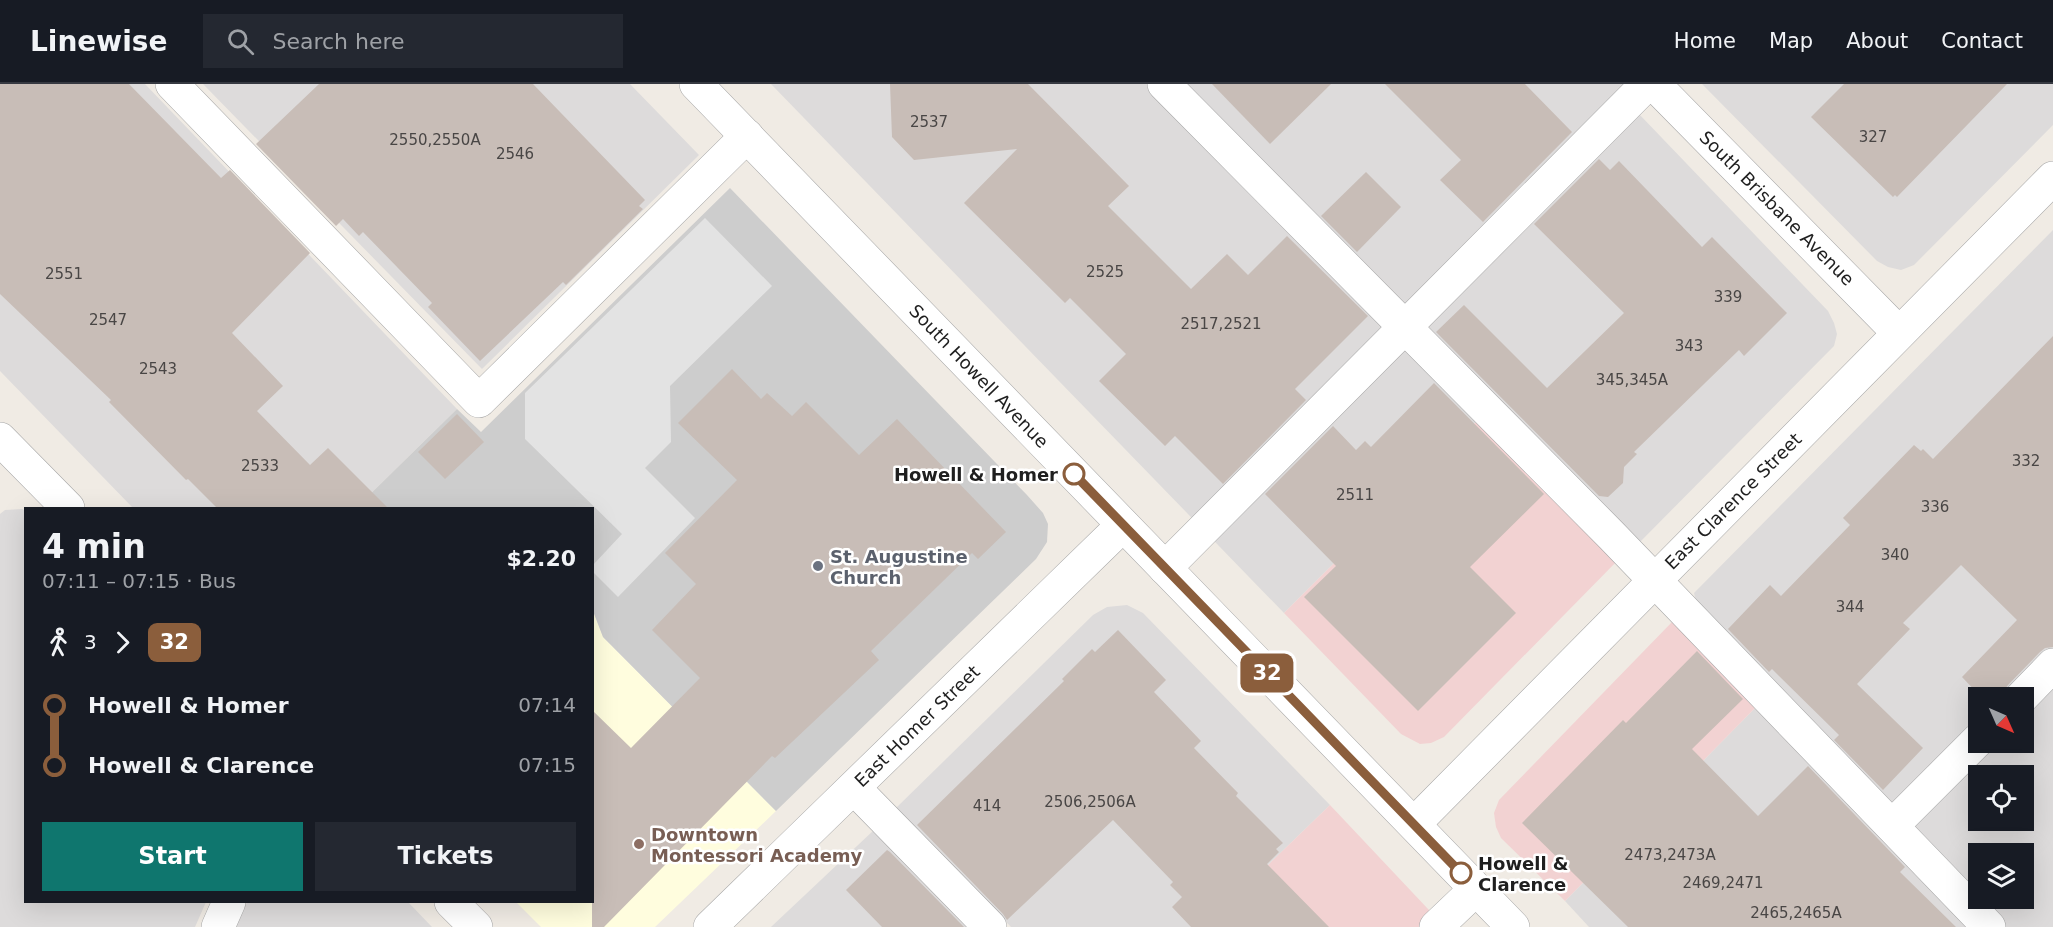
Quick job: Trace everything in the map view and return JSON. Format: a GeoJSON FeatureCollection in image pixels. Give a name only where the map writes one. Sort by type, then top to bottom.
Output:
{"type":"FeatureCollection","features":[{"type":"Feature","properties":{"kind":"street"},"geometry":{"type":"LineString","coordinates":[[172,84],[479,401],[747,136]]}},
{"type":"Feature","properties":{"kind":"street","name":"South Howell Avenue"},"geometry":{"type":"LineString","coordinates":[[696,84],[1513,927]]}},
{"type":"Feature","properties":{"kind":"street"},"geometry":{"type":"LineString","coordinates":[[1164,84],[1655,580],[1989,927]]}},
{"type":"Feature","properties":{"kind":"street"},"geometry":{"type":"LineString","coordinates":[[1165,568],[1647,84]]}},
{"type":"Feature","properties":{"kind":"street","name":"South Brisbane Avenue"},"geometry":{"type":"LineString","coordinates":[[1654,84],[1899,333]]}},
{"type":"Feature","properties":{"kind":"street","name":"East Clarence Street"},"geometry":{"type":"LineString","coordinates":[[1414,824],[2053,178]]}},
{"type":"Feature","properties":{"kind":"street"},"geometry":{"type":"LineString","coordinates":[[0,439],[67,507]]}},
{"type":"Feature","properties":{"kind":"street","name":"East Homer Street"},"geometry":{"type":"LineString","coordinates":[[710,927],[1124,525]]}},
{"type":"Feature","properties":{"kind":"street"},"geometry":{"type":"LineString","coordinates":[[2031,687],[2053,665]]}},
{"type":"Feature","properties":{"kind":"street"},"geometry":{"type":"LineString","coordinates":[[1892,826],[1968,750]]}},
{"type":"Feature","properties":{"kind":"street"},"geometry":{"type":"LineString","coordinates":[[854,788],[990,927]]}},
{"type":"Feature","properties":{"kind":"street"},"geometry":{"type":"LineString","coordinates":[[1436,927],[1476,889]]}},
{"type":"Feature","properties":{"kind":"street"},"geometry":{"type":"LineString","coordinates":[[218,927],[228,903]]}},
{"type":"Feature","properties":{"kind":"street"},"geometry":{"type":"LineString","coordinates":[[452,903],[476,927]]}},
{"type":"Feature","properties":{"kind":"shaded area"},"geometry":{"type":"Polygon","coordinates":[[[0,84],[145,84],[457,409],[357,507],[132,507],[0,371],[0,84]]]}},
{"type":"Feature","properties":{"kind":"shaded area"},"geometry":{"type":"Polygon","coordinates":[[[203,84],[630,84],[699,155],[482,369],[203,84]]]}},
{"type":"Feature","properties":{"kind":"shaded area"},"geometry":{"type":"Polygon","coordinates":[[[771,84],[1671,84],[1639,114],[1828,311],[1837,334],[1834,346],[1638,544],[1481,417],[1284,613],[771,84]]]}},
{"type":"Feature","properties":{"kind":"shaded area"},"geometry":{"type":"Polygon","coordinates":[[[1702,84],[2053,84],[2053,125],[1914,265],[1901,270],[1877,261],[1702,84]]]}},
{"type":"Feature","properties":{"kind":"shaded area"},"geometry":{"type":"Polygon","coordinates":[[[730,188],[1027,495],[1043,513],[1048,524],[1047,542],[1036,559],[776,811],[603,637],[594,614],[594,507],[357,507],[457,409],[481,432],[730,188]]]}},
{"type":"Feature","properties":{"kind":"shaded area"},"geometry":{"type":"Polygon","coordinates":[[[705,218],[772,286],[670,386],[671,442],[645,468],[695,518],[618,597],[594,573],[594,564],[622,534],[525,439],[525,393],[705,218]]]}},
{"type":"Feature","properties":{"kind":"shaded area"},"geometry":{"type":"Polygon","coordinates":[[[2053,230],[2053,927],[2005,927],[1987,909],[2034,909],[2034,843],[1968,843],[1968,889],[1699,613],[1694,593],[2053,230]]]}},
{"type":"Feature","properties":{"kind":"shaded area"},"geometry":{"type":"Polygon","coordinates":[[[1481,417],[1620,558],[1444,737],[1431,743],[1420,744],[1401,734],[1284,613],[1481,417]]]}},
{"type":"Feature","properties":{"kind":"shaded area"},"geometry":{"type":"Polygon","coordinates":[[[5,510],[24,510],[24,903],[206,903],[195,927],[0,927],[0,514],[5,510]]]}},
{"type":"Feature","properties":{"kind":"shaded area"},"geometry":{"type":"Polygon","coordinates":[[[1127,605],[1143,613],[1330,805],[1204,927],[1011,927],[896,808],[1093,615],[1107,607],[1127,605]]]}},
{"type":"Feature","properties":{"kind":"shaded area"},"geometry":{"type":"Polygon","coordinates":[[[594,614],[603,637],[776,811],[655,927],[541,927],[517,903],[594,903],[594,614]]]}},
{"type":"Feature","properties":{"kind":"shaded area"},"geometry":{"type":"Polygon","coordinates":[[[1673,621],[1758,705],[1565,901],[1501,838],[1496,827],[1494,813],[1499,800],[1673,621]]]}},
{"type":"Feature","properties":{"kind":"shaded area"},"geometry":{"type":"Polygon","coordinates":[[[1758,705],[1972,927],[1589,927],[1565,901],[1758,705]]]}},
{"type":"Feature","properties":{"kind":"shaded area"},"geometry":{"type":"Polygon","coordinates":[[[1330,805],[1445,927],[1204,927],[1330,805]]]}},
{"type":"Feature","properties":{"kind":"shaded area"},"geometry":{"type":"Polygon","coordinates":[[[874,830],[968,927],[771,927],[874,830]]]}},
{"type":"Feature","properties":{"kind":"shaded area"},"geometry":{"type":"Polygon","coordinates":[[[247,903],[409,903],[432,927],[236,927],[247,903]]]}},
{"type":"Feature","properties":{"kind":"building"},"geometry":{"type":"Polygon","coordinates":[[[0,84],[129,84],[221,178],[230,170],[310,253],[232,333],[283,386],[257,411],[310,465],[328,448],[387,507],[216,507],[109,402],[111,400],[0,294],[0,84]]]}},
{"type":"Feature","properties":{"kind":"building"},"geometry":{"type":"Polygon","coordinates":[[[319,84],[533,84],[645,200],[639,206],[643,209],[566,285],[563,282],[480,361],[428,307],[432,303],[363,232],[359,236],[343,219],[336,226],[256,144],[319,84]]]}},
{"type":"Feature","properties":{"kind":"building"},"geometry":{"type":"Polygon","coordinates":[[[890,84],[1028,84],[1129,186],[1108,206],[1191,289],[1227,254],[1248,275],[1287,236],[1368,316],[1295,389],[1306,400],[1223,484],[1175,436],[1165,446],[1099,381],[1126,354],[1070,298],[1065,303],[964,203],[1017,149],[914,160],[892,137],[890,84]]]}},
{"type":"Feature","properties":{"kind":"building"},"geometry":{"type":"Polygon","coordinates":[[[1212,84],[1331,84],[1270,144],[1212,84]]]}},
{"type":"Feature","properties":{"kind":"building"},"geometry":{"type":"Polygon","coordinates":[[[1385,84],[1525,84],[1572,132],[1483,222],[1440,180],[1461,160],[1385,84]]]}},
{"type":"Feature","properties":{"kind":"building"},"geometry":{"type":"Polygon","coordinates":[[[1844,84],[2007,84],[1897,197],[1895,195],[1893,197],[1811,117],[1844,84]]]}},
{"type":"Feature","properties":{"kind":"building"},"geometry":{"type":"Polygon","coordinates":[[[1599,159],[1610,170],[1619,161],[1702,247],[1712,237],[1787,313],[1744,356],[1739,350],[1634,452],[1637,454],[1624,467],[1623,483],[1608,497],[1599,496],[1436,332],[1464,305],[1547,388],[1624,313],[1534,224],[1599,159]]]}},
{"type":"Feature","properties":{"kind":"building"},"geometry":{"type":"Polygon","coordinates":[[[1366,172],[1401,207],[1357,252],[1321,216],[1366,172]]]}},
{"type":"Feature","properties":{"kind":"building"},"geometry":{"type":"Polygon","coordinates":[[[2053,336],[2053,647],[2045,648],[2040,652],[2006,687],[1972,687],[1962,677],[2017,620],[1961,565],[1903,623],[1910,629],[1857,684],[1923,748],[1883,790],[1834,740],[1839,735],[1772,669],[1769,672],[1728,629],[1770,585],[1781,596],[1850,525],[1843,518],[1914,445],[1921,451],[1923,449],[1933,459],[2053,336]]]}},
{"type":"Feature","properties":{"kind":"building","name":"St. Augustine Church"},"geometry":{"type":"Polygon","coordinates":[[[732,369],[761,399],[767,393],[792,416],[806,402],[859,455],[897,419],[1006,532],[978,559],[972,553],[871,651],[879,660],[775,758],[772,756],[604,927],[592,927],[594,712],[631,748],[700,678],[652,630],[696,584],[665,553],[737,480],[678,423],[732,369]]]}},
{"type":"Feature","properties":{"kind":"building"},"geometry":{"type":"Polygon","coordinates":[[[1434,383],[1544,494],[1470,567],[1516,613],[1418,711],[1304,597],[1336,566],[1265,494],[1333,426],[1356,450],[1365,441],[1371,447],[1434,383]]]}},
{"type":"Feature","properties":{"kind":"building"},"geometry":{"type":"Polygon","coordinates":[[[457,414],[484,442],[445,479],[418,452],[457,414]]]}},
{"type":"Feature","properties":{"kind":"building"},"geometry":{"type":"Polygon","coordinates":[[[1118,630],[1166,680],[1154,692],[1201,741],[1194,748],[1238,793],[1236,796],[1283,843],[1276,849],[1279,852],[1267,864],[1329,927],[1191,927],[1172,907],[1182,897],[1170,885],[1173,882],[1113,820],[1007,920],[917,825],[1064,681],[1062,679],[1092,649],[1095,652],[1118,630]]]}},
{"type":"Feature","properties":{"kind":"building"},"geometry":{"type":"Polygon","coordinates":[[[1697,651],[1743,699],[1692,749],[1758,816],[1808,766],[1905,867],[1900,872],[1956,927],[1628,927],[1522,823],[1623,720],[1626,723],[1697,651]]]}},
{"type":"Feature","properties":{"kind":"building"},"geometry":{"type":"Polygon","coordinates":[[[887,850],[964,927],[882,927],[846,890],[887,850]]]}},
{"type":"Feature","properties":{"kind":"bus line","name":"32"},"geometry":{"type":"LineString","coordinates":[[1074,474],[1461,873]]}},
{"type":"Feature","properties":{"kind":"place","name":"Howell & Homer"},"geometry":{"type":"Point","coordinates":[1074,474]}},
{"type":"Feature","properties":{"kind":"place","name":"St. Augustine Church"},"geometry":{"type":"Point","coordinates":[818,566]}},
{"type":"Feature","properties":{"kind":"place","name":"Downtown Montessori Academy"},"geometry":{"type":"Point","coordinates":[639,844]}},
{"type":"Feature","properties":{"kind":"place","name":"Howell & Clarence"},"geometry":{"type":"Point","coordinates":[1461,873]}}]}
